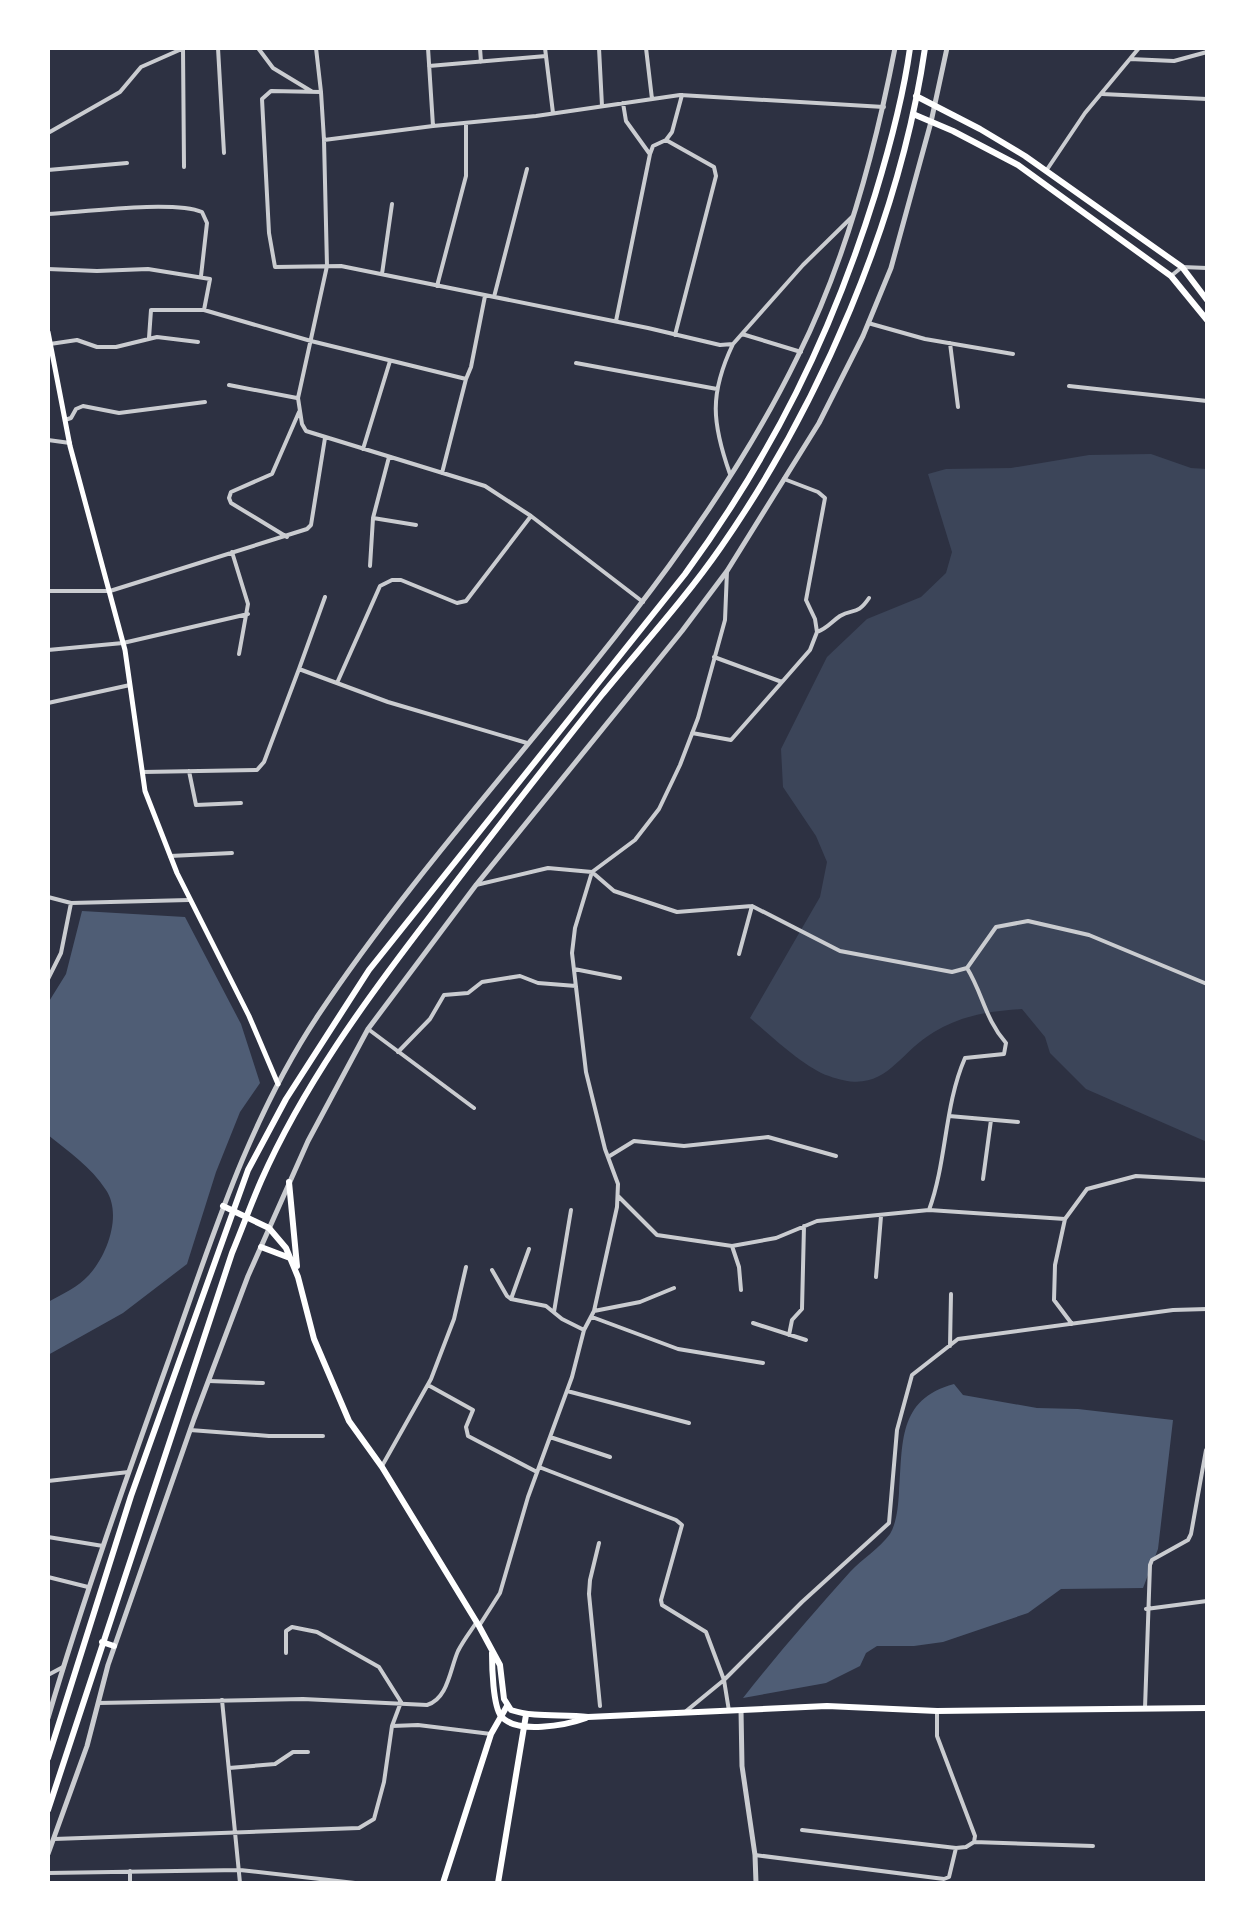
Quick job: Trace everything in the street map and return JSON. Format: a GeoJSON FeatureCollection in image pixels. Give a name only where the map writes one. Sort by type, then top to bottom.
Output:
{"type":"FeatureCollection","features":[{"type":"Feature","properties":{"kind":"main road"},"geometry":{"type":"LineString","coordinates":[[48,1758],[88,1628],[248,1170],[286,1099],[360,983],[543,748],[693,563],[724,520],[789,410],[811,368],[866,222],[895,129],[910,48]]}},
{"type":"Feature","properties":{"kind":"main road"},"geometry":{"type":"LineString","coordinates":[[48,1810],[232,1253],[262,1180],[310,1088],[368,998],[560,747],[718,551],[791,435],[859,284],[891,193],[913,114],[925,48]]}},
{"type":"Feature","properties":{"kind":"main road"},"geometry":{"type":"LineString","coordinates":[[916,96],[980,129],[1046,171],[1182,267],[1207,300]]}},
{"type":"Feature","properties":{"kind":"main road"},"geometry":{"type":"LineString","coordinates":[[913,114],[964,136],[1018,165],[1171,276],[1207,320]]}},
{"type":"Feature","properties":{"kind":"main road"},"geometry":{"type":"LineString","coordinates":[[48,332],[70,443],[123,643],[145,791],[189,900],[249,1016],[278,1084]]}},
{"type":"Feature","properties":{"kind":"main road"},"geometry":{"type":"LineString","coordinates":[[289,1182],[298,1277]]}},
{"type":"Feature","properties":{"kind":"main road"},"geometry":{"type":"LineString","coordinates":[[223,1206],[269,1228],[286,1248],[298,1277],[314,1339],[349,1421],[382,1467],[500,1665],[507,1706],[491,1734],[443,1883]]}},
{"type":"Feature","properties":{"kind":"main road"},"geometry":{"type":"LineString","coordinates":[[261,1247],[290,1258]]}},
{"type":"Feature","properties":{"kind":"main road"},"geometry":{"type":"LineString","coordinates":[[77,1624],[88,1628]]}},
{"type":"Feature","properties":{"kind":"main road"},"geometry":{"type":"LineString","coordinates":[[101,1644],[114,1646]]}},
{"type":"Feature","properties":{"kind":"main road"},"geometry":{"type":"LineString","coordinates":[[492,1650],[500,1715]]}},
{"type":"Feature","properties":{"kind":"main road"},"geometry":{"type":"LineString","coordinates":[[507,1706],[526,1715],[588,1717],[827,1706],[937,1711],[1207,1708]]}},
{"type":"Feature","properties":{"kind":"main road"},"geometry":{"type":"LineString","coordinates":[[500,1715],[524,1726],[567,1725],[588,1717]]}},
{"type":"Feature","properties":{"kind":"main road"},"geometry":{"type":"LineString","coordinates":[[498,1883],[526,1715]]}},
{"type":"Feature","properties":{"kind":"street"},"geometry":{"type":"LineString","coordinates":[[218,48],[224,153]]}},
{"type":"Feature","properties":{"kind":"street"},"geometry":{"type":"LineString","coordinates":[[258,48],[273,68],[312,92]]}},
{"type":"Feature","properties":{"kind":"street"},"geometry":{"type":"LineString","coordinates":[[316,48],[324,140],[327,266],[298,398],[306,431],[485,486],[531,516],[643,602]]}},
{"type":"Feature","properties":{"kind":"street"},"geometry":{"type":"LineString","coordinates":[[428,48],[433,126]]}},
{"type":"Feature","properties":{"kind":"street"},"geometry":{"type":"LineString","coordinates":[[480,48],[481,62]]}},
{"type":"Feature","properties":{"kind":"street"},"geometry":{"type":"LineString","coordinates":[[545,48],[553,113]]}},
{"type":"Feature","properties":{"kind":"street"},"geometry":{"type":"LineString","coordinates":[[599,48],[602,106]]}},
{"type":"Feature","properties":{"kind":"street"},"geometry":{"type":"LineString","coordinates":[[646,48],[652,99]]}},
{"type":"Feature","properties":{"kind":"street"},"geometry":{"type":"LineString","coordinates":[[48,1718],[88,1587],[223,1206],[278,1084],[316,1019],[392,914],[643,602],[686,543],[779,395],[801,352],[852,217],[884,107],[895,48]]}},
{"type":"Feature","properties":{"kind":"street"},"geometry":{"type":"LineString","coordinates":[[48,1854],[87,1746],[114,1646],[208,1380],[261,1247],[308,1141],[368,1029],[476,885],[727,571],[819,423],[891,268],[931,122],[947,48]]}},
{"type":"Feature","properties":{"kind":"street"},"geometry":{"type":"LineString","coordinates":[[1046,171],[1085,113],[1139,48]]}},
{"type":"Feature","properties":{"kind":"street"},"geometry":{"type":"LineString","coordinates":[[48,133],[120,92],[141,67],[184,49],[184,167]]}},
{"type":"Feature","properties":{"kind":"street"},"geometry":{"type":"LineString","coordinates":[[1130,59],[1174,61],[1207,52]]}},
{"type":"Feature","properties":{"kind":"street"},"geometry":{"type":"LineString","coordinates":[[429,66],[546,56]]}},
{"type":"Feature","properties":{"kind":"street"},"geometry":{"type":"LineString","coordinates":[[321,92],[271,91],[262,99],[269,233],[275,267],[341,266],[720,345],[733,344]]}},
{"type":"Feature","properties":{"kind":"street"},"geometry":{"type":"LineString","coordinates":[[1102,94],[1207,99]]}},
{"type":"Feature","properties":{"kind":"street"},"geometry":{"type":"LineString","coordinates":[[324,140],[682,95],[884,107]]}},
{"type":"Feature","properties":{"kind":"street"},"geometry":{"type":"LineString","coordinates":[[616,322],[650,154],[653,146],[666,140],[672,132],[682,95]]}},
{"type":"Feature","properties":{"kind":"street"},"geometry":{"type":"LineString","coordinates":[[623,103],[626,121],[650,154]]}},
{"type":"Feature","properties":{"kind":"street"},"geometry":{"type":"LineString","coordinates":[[437,286],[466,176],[466,123]]}},
{"type":"Feature","properties":{"kind":"street"},"geometry":{"type":"LineString","coordinates":[[666,140],[714,167],[716,176],[675,335]]}},
{"type":"Feature","properties":{"kind":"street"},"geometry":{"type":"LineString","coordinates":[[48,170],[127,163]]}},
{"type":"Feature","properties":{"kind":"street"},"geometry":{"type":"LineString","coordinates":[[494,297],[527,169]]}},
{"type":"Feature","properties":{"kind":"street"},"geometry":{"type":"LineString","coordinates":[[382,274],[392,204]]}},
{"type":"Feature","properties":{"kind":"street"},"geometry":{"type":"LineString","coordinates":[[48,214],[194,208],[202,212],[207,223],[200,277]]}},
{"type":"Feature","properties":{"kind":"street"},"geometry":{"type":"LineString","coordinates":[[730,474],[717,436],[717,389],[733,344],[803,265],[852,217]]}},
{"type":"Feature","properties":{"kind":"street"},"geometry":{"type":"LineString","coordinates":[[1171,276],[1182,267],[1207,268]]}},
{"type":"Feature","properties":{"kind":"street"},"geometry":{"type":"LineString","coordinates":[[48,269],[148,269],[210,279],[204,310]]}},
{"type":"Feature","properties":{"kind":"street"},"geometry":{"type":"LineString","coordinates":[[442,473],[471,367],[485,296]]}},
{"type":"Feature","properties":{"kind":"street"},"geometry":{"type":"LineString","coordinates":[[149,338],[151,310],[204,310],[311,341],[466,379]]}},
{"type":"Feature","properties":{"kind":"street"},"geometry":{"type":"LineString","coordinates":[[868,323],[950,343],[1013,354]]}},
{"type":"Feature","properties":{"kind":"street"},"geometry":{"type":"LineString","coordinates":[[742,334],[801,352]]}},
{"type":"Feature","properties":{"kind":"street"},"geometry":{"type":"LineString","coordinates":[[50,344],[77,340],[97,347],[116,347],[149,338],[198,342]]}},
{"type":"Feature","properties":{"kind":"street"},"geometry":{"type":"LineString","coordinates":[[950,343],[958,407]]}},
{"type":"Feature","properties":{"kind":"street"},"geometry":{"type":"LineString","coordinates":[[363,449],[390,361]]}},
{"type":"Feature","properties":{"kind":"street"},"geometry":{"type":"LineString","coordinates":[[576,363],[717,389]]}},
{"type":"Feature","properties":{"kind":"street"},"geometry":{"type":"LineString","coordinates":[[229,385],[298,398]]}},
{"type":"Feature","properties":{"kind":"street"},"geometry":{"type":"LineString","coordinates":[[1069,386],[1207,401]]}},
{"type":"Feature","properties":{"kind":"street"},"geometry":{"type":"LineString","coordinates":[[65,420],[83,406],[119,413],[205,402]]}},
{"type":"Feature","properties":{"kind":"street"},"geometry":{"type":"LineString","coordinates":[[287,537],[231,503],[229,498],[231,492],[266,478],[275,471],[299,410]]}},
{"type":"Feature","properties":{"kind":"street"},"geometry":{"type":"LineString","coordinates":[[48,591],[110,591],[287,537],[311,525],[325,438]]}},
{"type":"Feature","properties":{"kind":"street"},"geometry":{"type":"LineString","coordinates":[[48,440],[70,443]]}},
{"type":"Feature","properties":{"kind":"street"},"geometry":{"type":"LineString","coordinates":[[370,566],[373,518],[389,457]]}},
{"type":"Feature","properties":{"kind":"street"},"geometry":{"type":"LineString","coordinates":[[692,733],[731,740],[810,650],[817,632],[806,600],[825,498],[818,492],[784,479]]}},
{"type":"Feature","properties":{"kind":"street"},"geometry":{"type":"LineString","coordinates":[[337,683],[380,586],[392,580],[401,580],[457,603],[466,601],[531,516]]}},
{"type":"Feature","properties":{"kind":"street"},"geometry":{"type":"LineString","coordinates":[[373,518],[416,525]]}},
{"type":"Feature","properties":{"kind":"street"},"geometry":{"type":"LineString","coordinates":[[232,552],[246,592],[248,614],[239,654]]}},
{"type":"Feature","properties":{"kind":"street"},"geometry":{"type":"LineString","coordinates":[[98,1703],[222,1700],[435,1703],[442,1695],[459,1649],[500,1593],[584,1330],[594,1311],[618,1196],[618,1184],[586,1072],[572,953],[575,928],[592,872],[635,840],[659,809],[692,733],[725,620],[727,571]]}},
{"type":"Feature","properties":{"kind":"street"},"geometry":{"type":"LineString","coordinates":[[143,772],[257,770],[261,767],[325,597]]}},
{"type":"Feature","properties":{"kind":"street"},"geometry":{"type":"LineString","coordinates":[[817,632],[832,626],[840,616],[856,612],[869,598]]}},
{"type":"Feature","properties":{"kind":"street"},"geometry":{"type":"LineString","coordinates":[[48,650],[123,643],[248,614]]}},
{"type":"Feature","properties":{"kind":"street"},"geometry":{"type":"LineString","coordinates":[[714,657],[782,682]]}},
{"type":"Feature","properties":{"kind":"street"},"geometry":{"type":"LineString","coordinates":[[299,669],[388,702],[527,743]]}},
{"type":"Feature","properties":{"kind":"street"},"geometry":{"type":"LineString","coordinates":[[48,703],[130,685]]}},
{"type":"Feature","properties":{"kind":"street"},"geometry":{"type":"LineString","coordinates":[[189,771],[196,805],[241,803]]}},
{"type":"Feature","properties":{"kind":"street"},"geometry":{"type":"LineString","coordinates":[[170,856],[232,853]]}},
{"type":"Feature","properties":{"kind":"street"},"geometry":{"type":"LineString","coordinates":[[476,885],[548,868],[592,872],[614,891],[677,912],[752,906],[840,951],[952,972],[967,968],[996,927],[1028,921],[1089,935],[1207,984]]}},
{"type":"Feature","properties":{"kind":"street"},"geometry":{"type":"LineString","coordinates":[[48,897],[71,903],[189,900]]}},
{"type":"Feature","properties":{"kind":"street"},"geometry":{"type":"LineString","coordinates":[[48,978],[61,953],[71,903]]}},
{"type":"Feature","properties":{"kind":"street"},"geometry":{"type":"LineString","coordinates":[[739,954],[752,906]]}},
{"type":"Feature","properties":{"kind":"street"},"geometry":{"type":"LineString","coordinates":[[929,1210],[935,1194],[952,1096],[965,1058],[1004,1054],[1006,1043],[992,1027],[976,982],[967,968]]}},
{"type":"Feature","properties":{"kind":"street"},"geometry":{"type":"LineString","coordinates":[[574,969],[620,978]]}},
{"type":"Feature","properties":{"kind":"street"},"geometry":{"type":"LineString","coordinates":[[398,1052],[430,1019],[444,995],[468,993],[482,982],[520,976],[538,983],[576,986]]}},
{"type":"Feature","properties":{"kind":"street"},"geometry":{"type":"LineString","coordinates":[[368,1029],[474,1108]]}},
{"type":"Feature","properties":{"kind":"street"},"geometry":{"type":"LineString","coordinates":[[949,1116],[1018,1122]]}},
{"type":"Feature","properties":{"kind":"street"},"geometry":{"type":"LineString","coordinates":[[983,1179],[991,1120]]}},
{"type":"Feature","properties":{"kind":"street"},"geometry":{"type":"LineString","coordinates":[[608,1157],[634,1141],[684,1146],[768,1137],[836,1156]]}},
{"type":"Feature","properties":{"kind":"street"},"geometry":{"type":"LineString","coordinates":[[1072,1324],[1054,1300],[1055,1265],[1065,1219],[1087,1189],[1136,1176],[1207,1180]]}},
{"type":"Feature","properties":{"kind":"street"},"geometry":{"type":"LineString","coordinates":[[618,1196],[657,1235],[732,1246],[776,1238],[817,1221],[929,1210],[1065,1219]]}},
{"type":"Feature","properties":{"kind":"street"},"geometry":{"type":"LineString","coordinates":[[554,1312],[571,1210]]}},
{"type":"Feature","properties":{"kind":"street"},"geometry":{"type":"LineString","coordinates":[[876,1277],[881,1216]]}},
{"type":"Feature","properties":{"kind":"street"},"geometry":{"type":"LineString","coordinates":[[789,1335],[792,1320],[802,1309],[804,1226]]}},
{"type":"Feature","properties":{"kind":"street"},"geometry":{"type":"LineString","coordinates":[[732,1246],[739,1267],[741,1290]]}},
{"type":"Feature","properties":{"kind":"street"},"geometry":{"type":"LineString","coordinates":[[511,1299],[529,1249]]}},
{"type":"Feature","properties":{"kind":"street"},"geometry":{"type":"LineString","coordinates":[[382,1467],[428,1385],[454,1319],[466,1267]]}},
{"type":"Feature","properties":{"kind":"street"},"geometry":{"type":"LineString","coordinates":[[492,1270],[511,1299],[546,1306],[562,1319],[584,1330]]}},
{"type":"Feature","properties":{"kind":"street"},"geometry":{"type":"LineString","coordinates":[[594,1311],[640,1302],[674,1288]]}},
{"type":"Feature","properties":{"kind":"street"},"geometry":{"type":"LineString","coordinates":[[950,1346],[951,1294]]}},
{"type":"Feature","properties":{"kind":"street"},"geometry":{"type":"LineString","coordinates":[[682,1715],[724,1680],[802,1602],[889,1523],[897,1430],[912,1375],[958,1339],[1173,1310],[1207,1309]]}},
{"type":"Feature","properties":{"kind":"street"},"geometry":{"type":"LineString","coordinates":[[592,1317],[678,1349],[763,1363]]}},
{"type":"Feature","properties":{"kind":"street"},"geometry":{"type":"LineString","coordinates":[[753,1323],[806,1340]]}},
{"type":"Feature","properties":{"kind":"street"},"geometry":{"type":"LineString","coordinates":[[208,1380],[263,1383]]}},
{"type":"Feature","properties":{"kind":"street"},"geometry":{"type":"LineString","coordinates":[[428,1385],[473,1410],[466,1427],[468,1436],[538,1470],[664,1515],[682,1525],[662,1605],[703,1628],[724,1680],[729,1711]]}},
{"type":"Feature","properties":{"kind":"street"},"geometry":{"type":"LineString","coordinates":[[567,1391],[689,1423]]}},
{"type":"Feature","properties":{"kind":"street"},"geometry":{"type":"LineString","coordinates":[[190,1430],[269,1436],[323,1436]]}},
{"type":"Feature","properties":{"kind":"street"},"geometry":{"type":"LineString","coordinates":[[550,1437],[610,1457]]}},
{"type":"Feature","properties":{"kind":"street"},"geometry":{"type":"LineString","coordinates":[[1145,1711],[1146,1609],[1150,1565],[1152,1560],[1188,1540],[1206,1450]]}},
{"type":"Feature","properties":{"kind":"street"},"geometry":{"type":"LineString","coordinates":[[48,1481],[129,1472]]}},
{"type":"Feature","properties":{"kind":"street"},"geometry":{"type":"LineString","coordinates":[[1200,1482],[1207,1483]]}},
{"type":"Feature","properties":{"kind":"street"},"geometry":{"type":"LineString","coordinates":[[48,1537],[103,1546]]}},
{"type":"Feature","properties":{"kind":"street"},"geometry":{"type":"LineString","coordinates":[[599,1543],[589,1594],[600,1706]]}},
{"type":"Feature","properties":{"kind":"street"},"geometry":{"type":"LineString","coordinates":[[48,1577],[88,1587]]}},
{"type":"Feature","properties":{"kind":"street"},"geometry":{"type":"LineString","coordinates":[[1146,1609],[1207,1601]]}},
{"type":"Feature","properties":{"kind":"street"},"geometry":{"type":"LineString","coordinates":[[286,1653],[288,1628],[317,1632],[379,1667],[401,1702]]}},
{"type":"Feature","properties":{"kind":"street"},"geometry":{"type":"LineString","coordinates":[[48,1675],[63,1667]]}},
{"type":"Feature","properties":{"kind":"street"},"geometry":{"type":"LineString","coordinates":[[222,1700],[240,1883]]}},
{"type":"Feature","properties":{"kind":"street"},"geometry":{"type":"LineString","coordinates":[[54,1839],[236,1830],[359,1828],[374,1819],[384,1782],[392,1726],[401,1702]]}},
{"type":"Feature","properties":{"kind":"street"},"geometry":{"type":"LineString","coordinates":[[741,1710],[742,1766],[756,1883]]}},
{"type":"Feature","properties":{"kind":"street"},"geometry":{"type":"LineString","coordinates":[[937,1711],[937,1736],[975,1836],[974,1842]]}},
{"type":"Feature","properties":{"kind":"street"},"geometry":{"type":"LineString","coordinates":[[392,1726],[418,1725],[491,1734]]}},
{"type":"Feature","properties":{"kind":"street"},"geometry":{"type":"LineString","coordinates":[[229,1768],[275,1764],[293,1752],[308,1752]]}},
{"type":"Feature","properties":{"kind":"street"},"geometry":{"type":"LineString","coordinates":[[802,1830],[956,1848],[974,1842],[1093,1846]]}},
{"type":"Feature","properties":{"kind":"street"},"geometry":{"type":"LineString","coordinates":[[755,1855],[944,1879],[951,1873],[956,1848]]}},
{"type":"Feature","properties":{"kind":"street"},"geometry":{"type":"LineString","coordinates":[[52,1883],[50,1873],[240,1870],[355,1883]]}},
{"type":"Feature","properties":{"kind":"street"},"geometry":{"type":"LineString","coordinates":[[130,1871],[130,1883]]}},
{"type":"Feature","properties":{"kind":"shaded area"},"geometry":{"type":"Polygon","coordinates":[[[1151,454],[1191,468],[1207,469],[1207,1142],[1086,1089],[1050,1053],[1045,1037],[1022,1009],[977,1015],[945,1026],[921,1041],[888,1070],[864,1081],[829,1076],[809,1066],[750,1018],[820,897],[827,862],[816,836],[783,787],[781,749],[827,657],[867,619],[921,597],[946,573],[952,552],[928,474],[946,469],[1011,468],[1089,455],[1151,454]]]}},
{"type":"Feature","properties":{"kind":"shaded area"},"geometry":{"type":"Polygon","coordinates":[[[82,911],[185,917],[241,1024],[260,1083],[240,1112],[216,1172],[187,1264],[123,1313],[48,1355],[48,1302],[89,1275],[107,1245],[113,1222],[111,1200],[106,1190],[94,1174],[48,1135],[48,1003],[66,974],[82,911]]]}},
{"type":"Feature","properties":{"kind":"shaded area"},"geometry":{"type":"Polygon","coordinates":[[[954,1384],[963,1395],[1037,1408],[1078,1409],[1173,1420],[1158,1549],[1143,1588],[1061,1589],[1028,1613],[943,1642],[877,1646],[866,1653],[860,1666],[826,1683],[743,1698],[836,1587],[890,1534],[897,1514],[901,1457],[907,1426],[922,1400],[954,1384]]]}}]}
